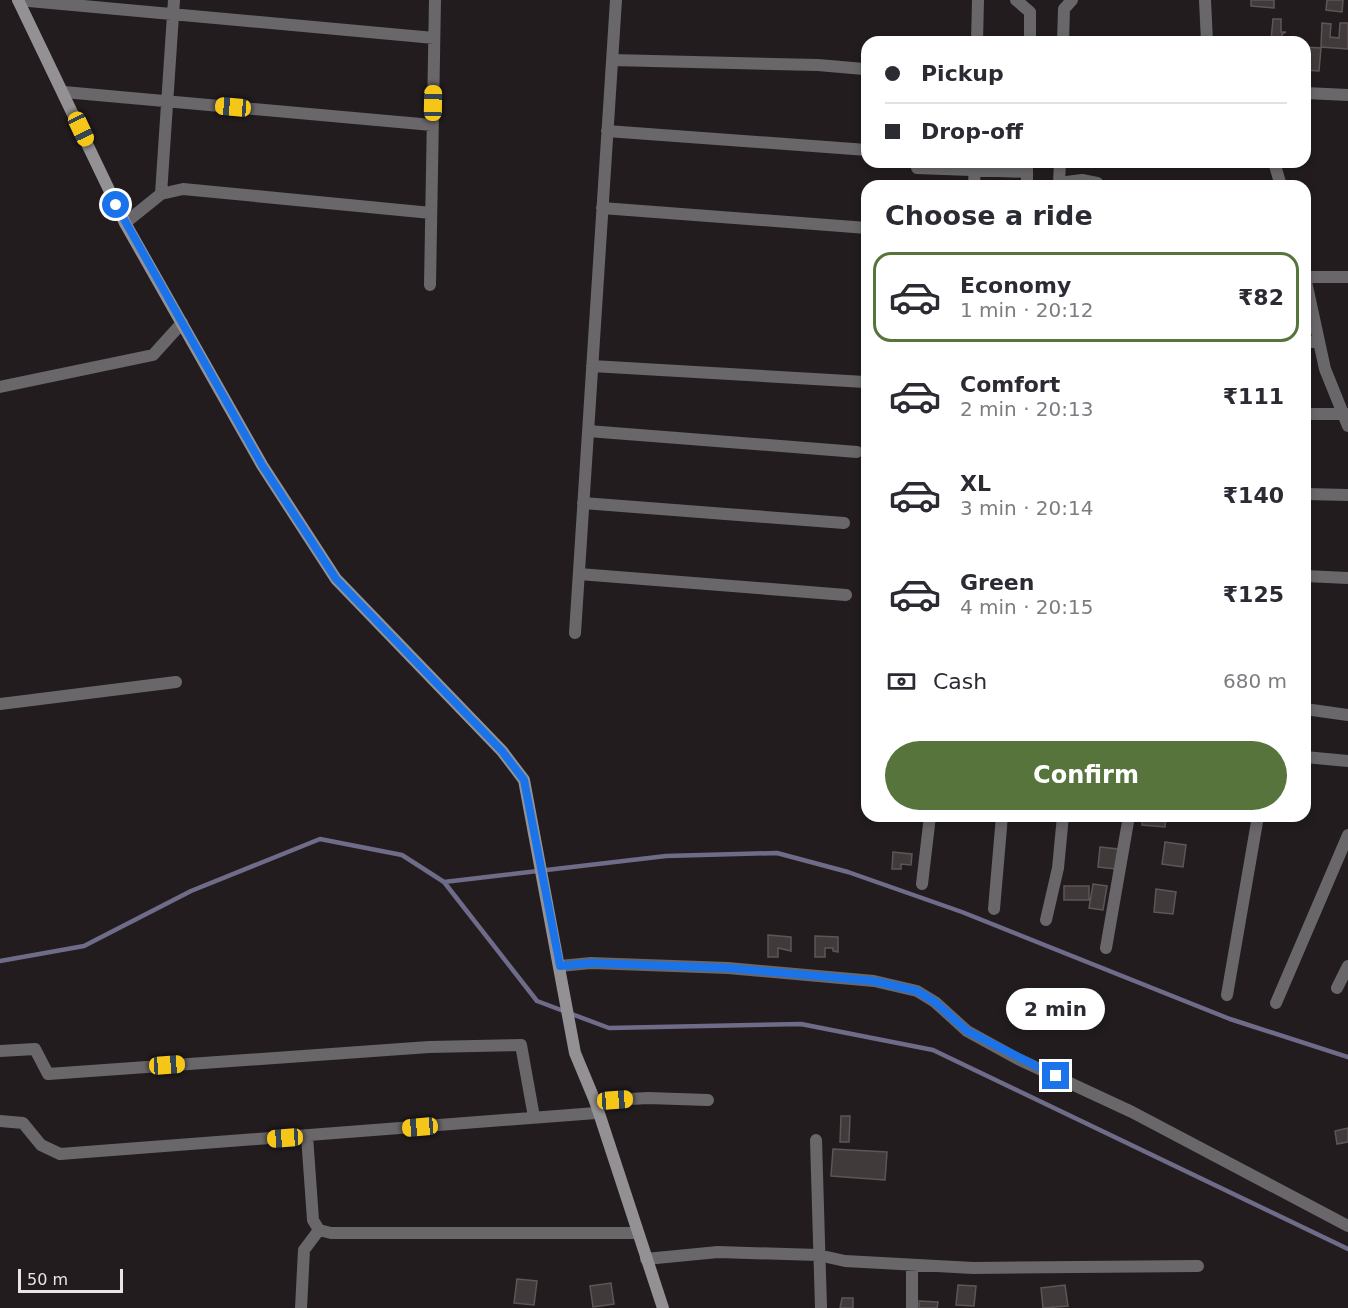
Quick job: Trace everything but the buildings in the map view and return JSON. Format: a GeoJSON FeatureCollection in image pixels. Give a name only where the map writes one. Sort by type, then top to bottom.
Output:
{"type":"FeatureCollection","features":[{"type":"Feature","properties":{"kind":"street"},"geometry":{"type":"LineString","coordinates":[[18,0],[434,38]]}},
{"type":"Feature","properties":{"kind":"street"},"geometry":{"type":"LineString","coordinates":[[18,0],[125,223],[262,465],[336,579],[494,743],[524,780],[575,1053],[663,1308]]}},
{"type":"Feature","properties":{"kind":"street"},"geometry":{"type":"LineString","coordinates":[[161,194],[174,0]]}},
{"type":"Feature","properties":{"kind":"street"},"geometry":{"type":"LineString","coordinates":[[430,285],[435,0]]}},
{"type":"Feature","properties":{"kind":"street"},"geometry":{"type":"LineString","coordinates":[[575,633],[616,0]]}},
{"type":"Feature","properties":{"kind":"street"},"geometry":{"type":"LineString","coordinates":[[977,36],[978,0]]}},
{"type":"Feature","properties":{"kind":"street"},"geometry":{"type":"LineString","coordinates":[[1016,0],[1030,12],[1030,36]]}},
{"type":"Feature","properties":{"kind":"street"},"geometry":{"type":"LineString","coordinates":[[1064,36],[1065,9],[1072,0]]}},
{"type":"Feature","properties":{"kind":"street"},"geometry":{"type":"LineString","coordinates":[[1204,0],[1207,36]]}},
{"type":"Feature","properties":{"kind":"street"},"geometry":{"type":"LineString","coordinates":[[612,60],[818,65],[861,69]]}},
{"type":"Feature","properties":{"kind":"street"},"geometry":{"type":"LineString","coordinates":[[64,92],[432,125]]}},
{"type":"Feature","properties":{"kind":"street"},"geometry":{"type":"LineString","coordinates":[[1311,93],[1348,95]]}},
{"type":"Feature","properties":{"kind":"street"},"geometry":{"type":"LineString","coordinates":[[607,131],[861,150]]}},
{"type":"Feature","properties":{"kind":"street"},"geometry":{"type":"LineString","coordinates":[[125,223],[161,194],[183,189],[431,213]]}},
{"type":"Feature","properties":{"kind":"street"},"geometry":{"type":"LineString","coordinates":[[602,208],[861,228]]}},
{"type":"Feature","properties":{"kind":"street"},"geometry":{"type":"LineString","coordinates":[[1311,277],[1348,277]]}},
{"type":"Feature","properties":{"kind":"street"},"geometry":{"type":"LineString","coordinates":[[1311,313],[1325,369],[1348,426]]}},
{"type":"Feature","properties":{"kind":"street"},"geometry":{"type":"LineString","coordinates":[[0,387],[153,355],[182,323]]}},
{"type":"Feature","properties":{"kind":"street"},"geometry":{"type":"LineString","coordinates":[[1311,342],[1319,342]]}},
{"type":"Feature","properties":{"kind":"street"},"geometry":{"type":"LineString","coordinates":[[592,366],[861,382]]}},
{"type":"Feature","properties":{"kind":"street"},"geometry":{"type":"LineString","coordinates":[[1311,414],[1345,414]]}},
{"type":"Feature","properties":{"kind":"street"},"geometry":{"type":"LineString","coordinates":[[588,431],[857,452]]}},
{"type":"Feature","properties":{"kind":"street"},"geometry":{"type":"LineString","coordinates":[[1311,494],[1348,495]]}},
{"type":"Feature","properties":{"kind":"street"},"geometry":{"type":"LineString","coordinates":[[583,503],[844,523]]}},
{"type":"Feature","properties":{"kind":"street"},"geometry":{"type":"LineString","coordinates":[[579,574],[846,595]]}},
{"type":"Feature","properties":{"kind":"street"},"geometry":{"type":"LineString","coordinates":[[1311,576],[1348,578]]}},
{"type":"Feature","properties":{"kind":"street"},"geometry":{"type":"LineString","coordinates":[[0,704],[176,682]]}},
{"type":"Feature","properties":{"kind":"street"},"geometry":{"type":"LineString","coordinates":[[1311,710],[1348,715]]}},
{"type":"Feature","properties":{"kind":"street"},"geometry":{"type":"LineString","coordinates":[[1311,758],[1348,761]]}},
{"type":"Feature","properties":{"kind":"street"},"geometry":{"type":"LineString","coordinates":[[922,884],[929,822]]}},
{"type":"Feature","properties":{"kind":"street"},"geometry":{"type":"LineString","coordinates":[[994,909],[1001,822]]}},
{"type":"Feature","properties":{"kind":"street"},"geometry":{"type":"LineString","coordinates":[[1046,920],[1058,868],[1062,822]]}},
{"type":"Feature","properties":{"kind":"street"},"geometry":{"type":"LineString","coordinates":[[1106,948],[1128,822]]}},
{"type":"Feature","properties":{"kind":"street"},"geometry":{"type":"LineString","coordinates":[[1227,995],[1257,822]]}},
{"type":"Feature","properties":{"kind":"street"},"geometry":{"type":"LineString","coordinates":[[1276,1003],[1348,835]]}},
{"type":"Feature","properties":{"kind":"street"},"geometry":{"type":"LineString","coordinates":[[560,966],[591,963],[728,968],[874,981],[917,991],[935,1002],[967,1031],[1018,1059],[1132,1112],[1348,1226]]}},
{"type":"Feature","properties":{"kind":"street"},"geometry":{"type":"LineString","coordinates":[[1337,988],[1348,966]]}},
{"type":"Feature","properties":{"kind":"street"},"geometry":{"type":"LineString","coordinates":[[0,1051],[35,1049],[48,1074],[429,1047],[521,1045],[534,1118]]}},
{"type":"Feature","properties":{"kind":"street"},"geometry":{"type":"LineString","coordinates":[[0,1121],[23,1123],[41,1145],[60,1154],[534,1118],[648,1098],[708,1100]]}},
{"type":"Feature","properties":{"kind":"street"},"geometry":{"type":"LineString","coordinates":[[307,1136],[313,1220],[319,1230],[331,1233],[638,1233]]}},
{"type":"Feature","properties":{"kind":"street"},"geometry":{"type":"LineString","coordinates":[[816,1140],[821,1308]]}},
{"type":"Feature","properties":{"kind":"street"},"geometry":{"type":"LineString","coordinates":[[301,1308],[304,1250],[319,1230]]}},
{"type":"Feature","properties":{"kind":"street"},"geometry":{"type":"LineString","coordinates":[[646,1259],[718,1252],[818,1255],[845,1261],[973,1268],[1198,1266]]}},
{"type":"Feature","properties":{"kind":"street"},"geometry":{"type":"LineString","coordinates":[[912,1265],[912,1308]]}},
{"type":"Feature","properties":{"kind":"waterway"},"geometry":{"type":"LineString","coordinates":[[0,961],[84,946],[191,891],[320,839],[402,855],[444,882],[666,856],[777,853],[848,872],[962,912],[1230,1019],[1348,1057]]}},
{"type":"Feature","properties":{"kind":"waterway"},"geometry":{"type":"LineString","coordinates":[[444,882],[537,1001],[609,1028],[801,1024],[933,1050],[1348,1249]]}},
{"type":"Feature","properties":{"kind":"route"},"geometry":{"type":"LineString","coordinates":[[116,205],[262,465],[336,579],[502,751],[524,780],[560,966],[591,963],[728,968],[874,981],[917,991],[935,1002],[967,1031],[1018,1059],[1056,1076]]}}]}
